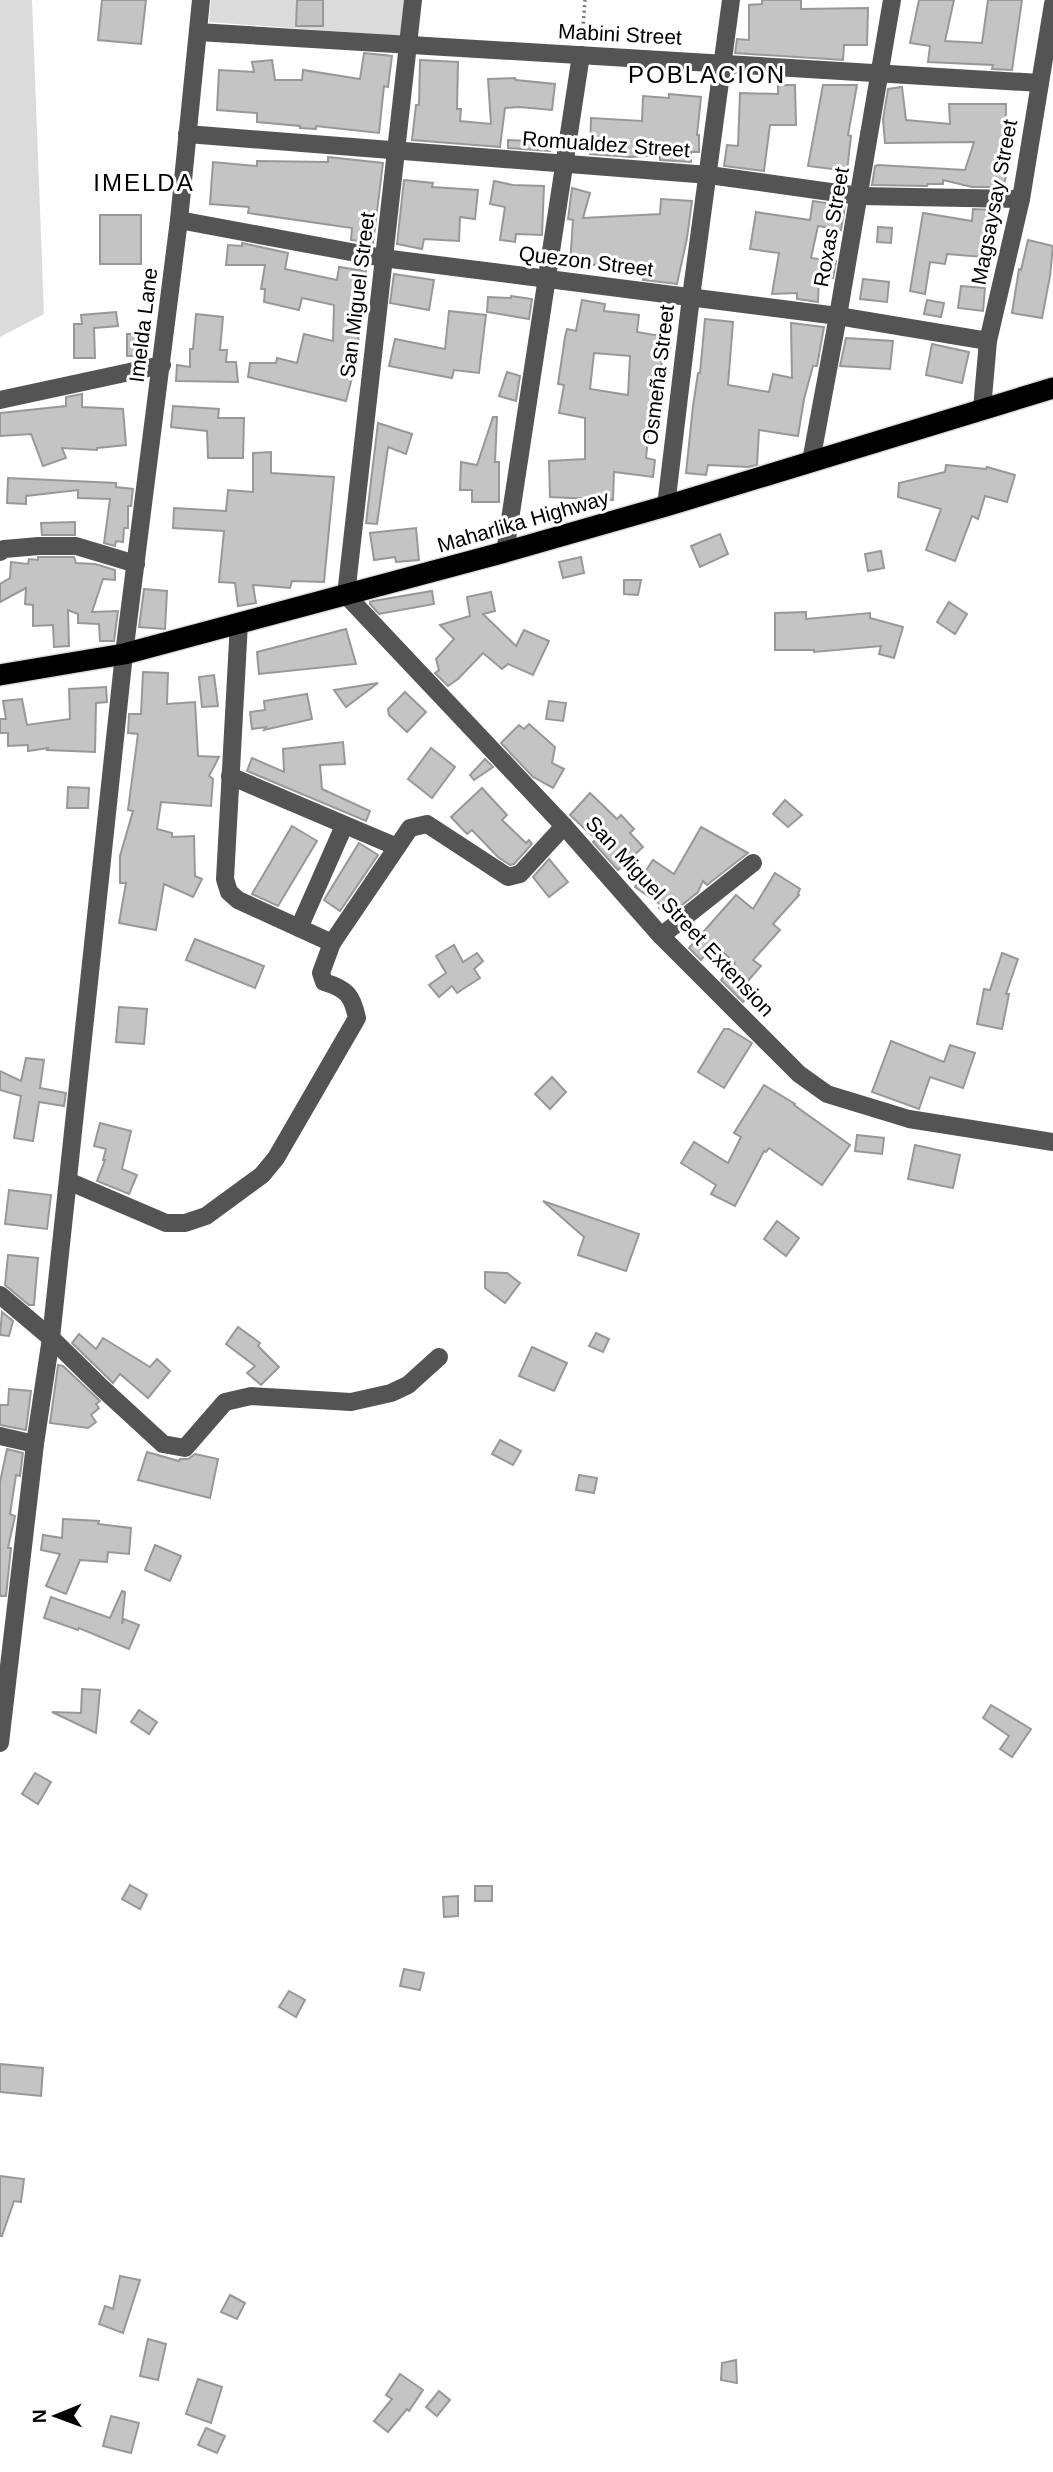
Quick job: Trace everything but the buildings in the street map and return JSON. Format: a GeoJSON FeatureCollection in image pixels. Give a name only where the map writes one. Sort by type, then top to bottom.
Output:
{"type":"FeatureCollection","features":[{"type":"Feature","properties":{"kind":"highway","name":"Maharlika Highway"},"geometry":{"type":"LineString","coordinates":[[0,675],[124,654],[505,552],[1053,388]]}},
{"type":"Feature","properties":{"kind":"street","name":"Imelda Lane"},"geometry":{"type":"LineString","coordinates":[[0,1742],[34,1444],[51,1338],[124,654],[162,365],[201,0]]}},
{"type":"Feature","properties":{"kind":"street","name":"San Miguel Street"},"geometry":{"type":"LineString","coordinates":[[346,595],[413,0]]}},
{"type":"Feature","properties":{"kind":"street","name":"Osmeña Street"},"geometry":{"type":"LineString","coordinates":[[666,506],[731,0]]}},
{"type":"Feature","properties":{"kind":"street","name":"Roxas Street"},"geometry":{"type":"LineString","coordinates":[[811,461],[892,0]]}},
{"type":"Feature","properties":{"kind":"street","name":"Magsaysay Street"},"geometry":{"type":"LineString","coordinates":[[982,409],[988,341],[1021,199],[1053,4]]}},
{"type":"Feature","properties":{"kind":"street","name":"Mabini Street"},"geometry":{"type":"LineString","coordinates":[[198,32],[1040,83]]}},
{"type":"Feature","properties":{"kind":"street"},"geometry":{"type":"LineString","coordinates":[[505,552],[580,55]]}},
{"type":"Feature","properties":{"kind":"street","name":"Romualdez Street"},"geometry":{"type":"LineString","coordinates":[[187,134],[709,175],[859,196],[1021,199]]}},
{"type":"Feature","properties":{"kind":"street","name":"Quezon Street"},"geometry":{"type":"LineString","coordinates":[[179,220],[383,258],[838,316],[988,341]]}},
{"type":"Feature","properties":{"kind":"street"},"geometry":{"type":"LineString","coordinates":[[0,400],[162,365]]}},
{"type":"Feature","properties":{"kind":"street"},"geometry":{"type":"LineString","coordinates":[[0,552],[38,545],[76,546],[136,564]]}},
{"type":"Feature","properties":{"kind":"street","name":"San Miguel Street Extension"},"geometry":{"type":"LineString","coordinates":[[346,595],[564,825],[661,936],[799,1074],[827,1094],[909,1118],[1053,1142]]}},
{"type":"Feature","properties":{"kind":"street"},"geometry":{"type":"LineString","coordinates":[[239,623],[225,879],[229,892],[238,900],[332,943]]}},
{"type":"Feature","properties":{"kind":"street"},"geometry":{"type":"LineString","coordinates":[[230,776],[397,847]]}},
{"type":"Feature","properties":{"kind":"street"},"geometry":{"type":"LineString","coordinates":[[68,1181],[166,1223],[185,1223],[206,1216],[262,1175],[276,1158],[357,1018],[353,999],[340,986],[324,982],[321,973],[332,943],[410,828],[426,824],[508,877],[520,874],[564,825]]}},
{"type":"Feature","properties":{"kind":"street"},"geometry":{"type":"LineString","coordinates":[[299,928],[344,826]]}},
{"type":"Feature","properties":{"kind":"street"},"geometry":{"type":"LineString","coordinates":[[661,936],[753,863]]}},
{"type":"Feature","properties":{"kind":"street"},"geometry":{"type":"LineString","coordinates":[[0,1295],[51,1338],[163,1444],[185,1448],[225,1402],[251,1396],[351,1402],[391,1393],[408,1385],[439,1357]]}},
{"type":"Feature","properties":{"kind":"street"},"geometry":{"type":"LineString","coordinates":[[0,1436],[34,1444]]}},
{"type":"Feature","properties":{"kind":"path"},"geometry":{"type":"LineString","coordinates":[[580,55],[585,0]]}},
{"type":"Feature","properties":{"kind":"shaded area"},"geometry":{"type":"Polygon","coordinates":[[[0,0],[32,0],[44,314],[0,337],[0,0]]]}},
{"type":"Feature","properties":{"kind":"shaded area"},"geometry":{"type":"Polygon","coordinates":[[[211,0],[404,0],[401,36],[209,22],[211,0]]]}},
{"type":"Feature","properties":{"kind":"district","name":"POBLACION"},"geometry":{"type":"Point","coordinates":[707,74]}},
{"type":"Feature","properties":{"kind":"district","name":"IMELDA"},"geometry":{"type":"Point","coordinates":[144,182]}}]}
